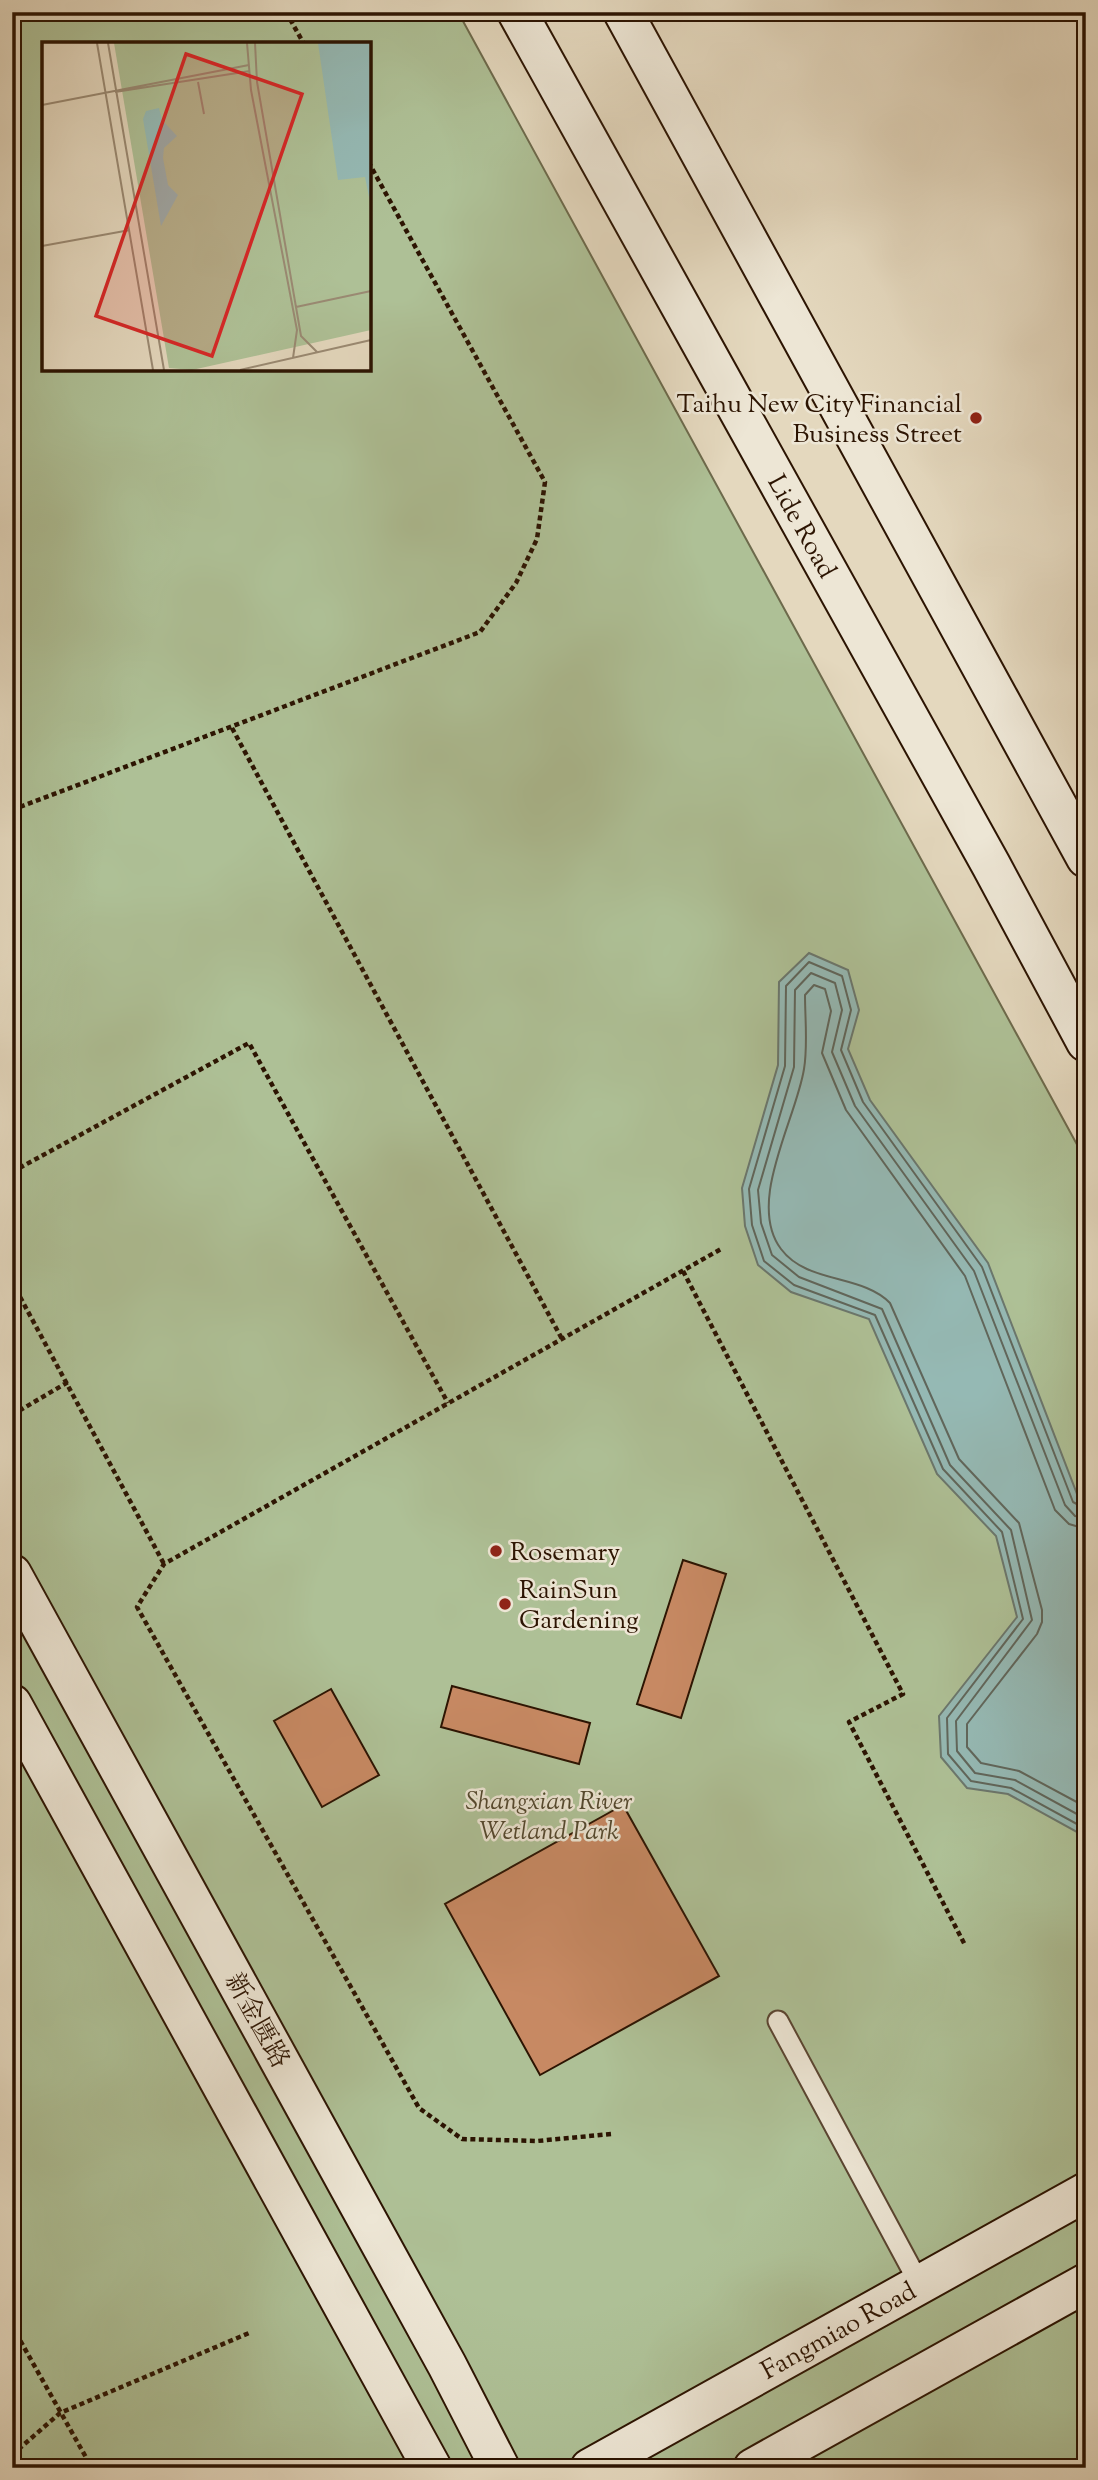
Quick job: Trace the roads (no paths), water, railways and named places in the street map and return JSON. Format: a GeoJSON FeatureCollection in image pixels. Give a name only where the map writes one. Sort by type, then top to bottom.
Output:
{"type":"FeatureCollection","features":[{"type":"Feature","properties":{"kind":"street","name":"Lide Road"},"geometry":{"type":"LineString","coordinates":[[517,12],[991,865],[1086,1042]]}},
{"type":"Feature","properties":{"kind":"street"},"geometry":{"type":"LineString","coordinates":[[623,12],[1086,858]]}},
{"type":"Feature","properties":{"kind":"street","name":"新金匮路"},"geometry":{"type":"LineString","coordinates":[[12,1574],[447,2365],[500,2468]]}},
{"type":"Feature","properties":{"kind":"street"},"geometry":{"type":"LineString","coordinates":[[12,1704],[432,2468]]}},
{"type":"Feature","properties":{"kind":"street","name":"Fangmiao Road"},"geometry":{"type":"LineString","coordinates":[[590,2468],[1086,2192]]}},
{"type":"Feature","properties":{"kind":"street"},"geometry":{"type":"LineString","coordinates":[[753,2468],[1086,2283]]}},
{"type":"Feature","properties":{"kind":"lane"},"geometry":{"type":"LineString","coordinates":[[778,2021],[919,2283]]}},
{"type":"Feature","properties":{"kind":"water"},"geometry":{"type":"Polygon","coordinates":[[[809,953],[848,970],[859,1010],[848,1049],[870,1100],[988,1263],[1079,1499],[1086,1504],[1086,1837],[1008,1794],[967,1788],[941,1757],[939,1716],[1017,1617],[996,1536],[937,1474],[869,1319],[791,1292],[758,1265],[745,1226],[742,1188],[778,1065],[779,982],[809,953]]]}},
{"type":"Feature","properties":{"kind":"place","name":"Taihu New City Financial Business Street"},"geometry":{"type":"Point","coordinates":[976,418]}},
{"type":"Feature","properties":{"kind":"place","name":"Rosemary"},"geometry":{"type":"Point","coordinates":[496,1551]}},
{"type":"Feature","properties":{"kind":"place","name":"RainSun Gardening"},"geometry":{"type":"Point","coordinates":[505,1604]}},
{"type":"Feature","properties":{"kind":"park label","name":"Shangxian River Wetland Park"},"geometry":{"type":"Point","coordinates":[549,1815]}}]}
